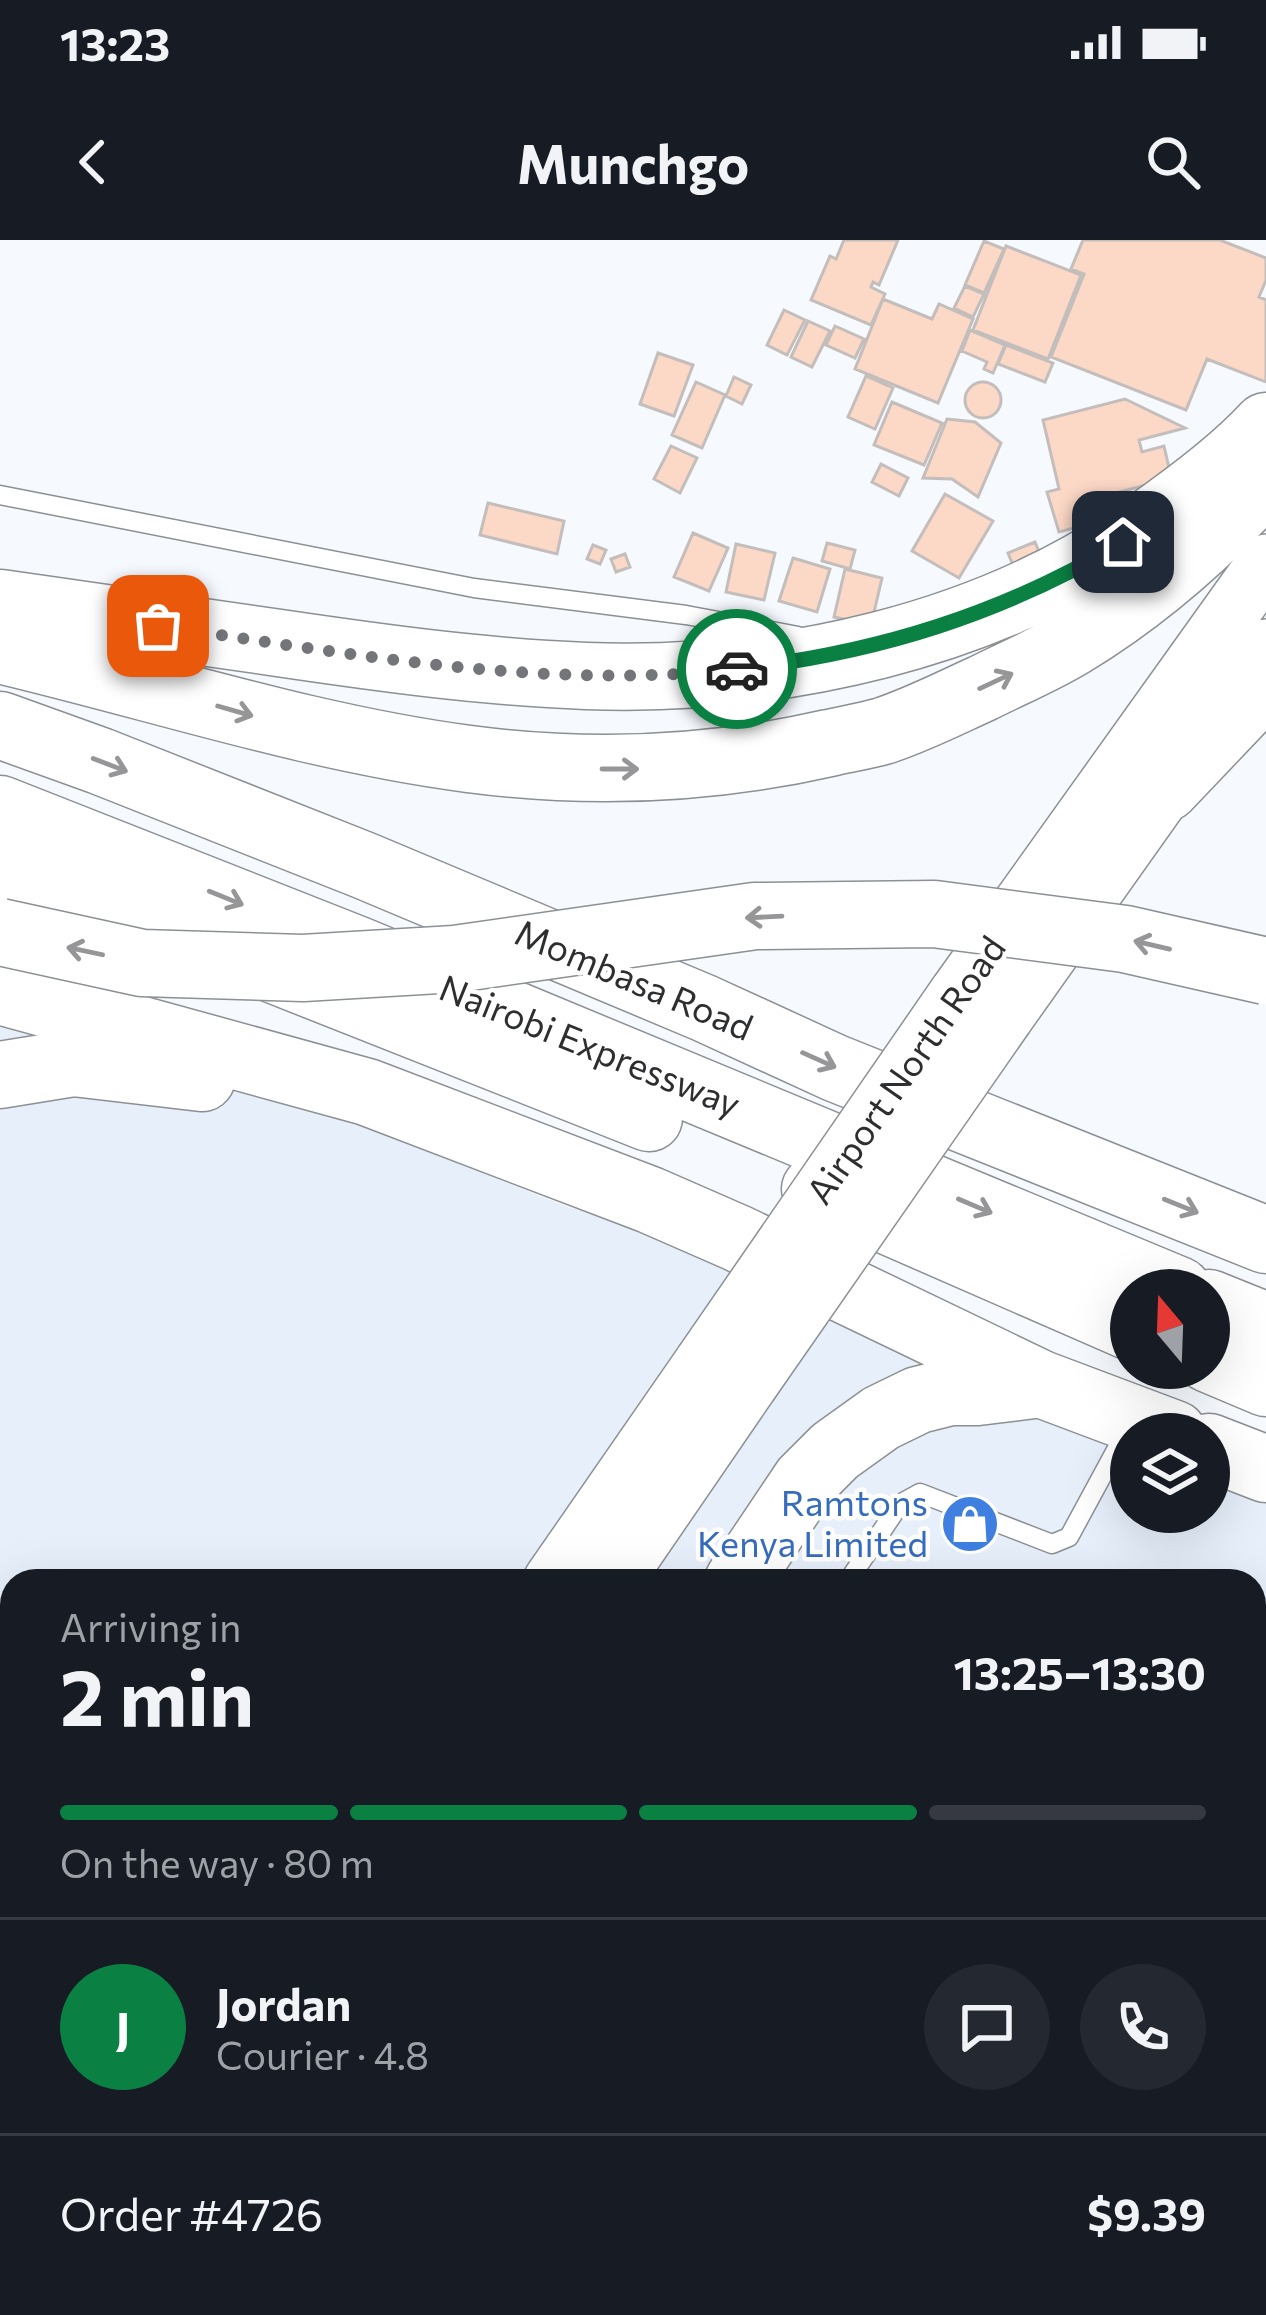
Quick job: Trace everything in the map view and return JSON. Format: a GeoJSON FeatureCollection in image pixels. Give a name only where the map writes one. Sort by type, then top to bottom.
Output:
{"type":"FeatureCollection","features":[{"type":"Feature","properties":{"kind":"highway"},"geometry":{"type":"LineString","coordinates":[[0,603],[436,666],[590,676],[713,672],[793,663],[963,620],[1074,571],[1175,504],[1266,426]]}},
{"type":"Feature","properties":{"kind":"highway"},"geometry":{"type":"LineString","coordinates":[[0,650],[259,718],[469,759],[580,769],[704,765],[883,730],[1022,669],[1118,612],[1222,527],[1266,480]]}},
{"type":"Feature","properties":{"kind":"highway"},"geometry":{"type":"LineString","coordinates":[[1166,788],[1266,683]]}},
{"type":"Feature","properties":{"kind":"highway","name":"Mombasa Road"},"geometry":{"type":"LineString","coordinates":[[0,725],[363,865],[835,1068],[1266,1240]]}},
{"type":"Feature","properties":{"kind":"highway","name":"Nairobi Expressway"},"geometry":{"type":"LineString","coordinates":[[0,808],[380,959],[1127,1269]]}},
{"type":"Feature","properties":{"kind":"highway","name":"Nairobi Expressway"},"geometry":{"type":"LineString","coordinates":[[0,865],[689,1134],[1110,1318]]}},
{"type":"Feature","properties":{"kind":"highway"},"geometry":{"type":"LineString","coordinates":[[0,932],[142,963],[303,968],[454,959],[755,916],[934,914],[1125,938],[1266,971]]}},
{"type":"Feature","properties":{"kind":"highway"},"geometry":{"type":"LineString","coordinates":[[0,991],[367,1092],[673,1210],[1041,1384],[1119,1413]]}},
{"type":"Feature","properties":{"kind":"highway"},"geometry":{"type":"LineString","coordinates":[[0,1075],[74,1063],[214,1079],[580,1195],[673,1210]]}},
{"type":"Feature","properties":{"kind":"highway"},"geometry":{"type":"LineString","coordinates":[[1230,1311],[1266,1326]]}},
{"type":"Feature","properties":{"kind":"highway"},"geometry":{"type":"LineString","coordinates":[[1230,1368],[1266,1383]]}},
{"type":"Feature","properties":{"kind":"highway"},"geometry":{"type":"LineString","coordinates":[[745,1569],[805,1481],[870,1425],[918,1400],[950,1392],[1041,1384]]}},
{"type":"Feature","properties":{"kind":"highway"},"geometry":{"type":"LineString","coordinates":[[1230,1456],[1266,1469]]}},
{"type":"Feature","properties":{"kind":"main road","name":"Airport North Road"},"geometry":{"type":"LineString","coordinates":[[562,1569],[726,1373],[981,1005],[1266,563]]}},
{"type":"Feature","properties":{"kind":"main road","name":"Airport North Road"},"geometry":{"type":"LineString","coordinates":[[981,1005],[1166,788],[1266,648]]}},
{"type":"Feature","properties":{"kind":"main road","name":"Airport North Road"},"geometry":{"type":"LineString","coordinates":[[620,1569],[726,1373]]}},
{"type":"Feature","properties":{"kind":"lane"},"geometry":{"type":"LineString","coordinates":[[0,495],[474,588],[686,615],[863,648]]}},
{"type":"Feature","properties":{"kind":"lane"},"geometry":{"type":"LineString","coordinates":[[856,1569],[900,1504],[920,1493],[1052,1544],[1069,1537],[1110,1483]]}},
{"type":"Feature","properties":{"kind":"shaded area"},"geometry":{"type":"Polygon","coordinates":[[[0,1009],[168,1047],[570,1208],[658,1224],[1110,1425],[1110,1533],[1230,1533],[1230,1465],[1266,1479],[1266,1569],[0,1569],[0,1009]]]}},
{"type":"Feature","properties":{"kind":"building"},"geometry":{"type":"Polygon","coordinates":[[[844,240],[898,240],[879,285],[873,282],[871,287],[885,294],[871,325],[811,300],[830,256],[836,259],[844,240]]]}},
{"type":"Feature","properties":{"kind":"building"},"geometry":{"type":"Polygon","coordinates":[[[1083,240],[1220,240],[1266,258],[1266,280],[1259,297],[1266,300],[1266,382],[1207,359],[1186,410],[1051,357],[1084,274],[1071,269],[1083,240]]]}},
{"type":"Feature","properties":{"kind":"building"},"geometry":{"type":"Polygon","coordinates":[[[984,241],[1004,249],[984,293],[965,285],[984,241]]]}},
{"type":"Feature","properties":{"kind":"building"},"geometry":{"type":"Polygon","coordinates":[[[1006,246],[1081,275],[1048,359],[973,330],[1006,246]]]}},
{"type":"Feature","properties":{"kind":"building"},"geometry":{"type":"Polygon","coordinates":[[[965,286],[984,294],[973,317],[954,308],[965,286]]]}},
{"type":"Feature","properties":{"kind":"building"},"geometry":{"type":"Polygon","coordinates":[[[883,299],[932,319],[939,304],[973,319],[938,403],[855,369],[883,299]]]}},
{"type":"Feature","properties":{"kind":"building"},"geometry":{"type":"Polygon","coordinates":[[[784,310],[805,320],[787,355],[767,345],[784,310]]]}},
{"type":"Feature","properties":{"kind":"building"},"geometry":{"type":"Polygon","coordinates":[[[808,321],[830,331],[812,367],[791,357],[808,321]]]}},
{"type":"Feature","properties":{"kind":"building"},"geometry":{"type":"Polygon","coordinates":[[[835,326],[864,339],[855,358],[826,345],[835,326]]]}},
{"type":"Feature","properties":{"kind":"building"},"geometry":{"type":"Polygon","coordinates":[[[970,330],[1005,345],[993,373],[984,369],[987,362],[962,351],[970,330]]]}},
{"type":"Feature","properties":{"kind":"building"},"geometry":{"type":"Polygon","coordinates":[[[1006,345],[1053,363],[1045,382],[998,364],[1006,345]]]}},
{"type":"Feature","properties":{"kind":"building"},"geometry":{"type":"Polygon","coordinates":[[[658,353],[693,365],[674,416],[640,404],[658,353]]]}},
{"type":"Feature","properties":{"kind":"building"},"geometry":{"type":"Polygon","coordinates":[[[866,376],[893,388],[875,429],[848,417],[866,376]]]}},
{"type":"Feature","properties":{"kind":"building"},"geometry":{"type":"Polygon","coordinates":[[[734,377],[751,385],[742,404],[726,396],[734,377]]]}},
{"type":"Feature","properties":{"kind":"building"},"geometry":{"type":"Polygon","coordinates":[[[696,382],[725,395],[702,448],[672,435],[696,382]]]}},
{"type":"Feature","properties":{"kind":"building"},"geometry":{"type":"Polygon","coordinates":[[[983,382],[996,387],[1001,400],[996,413],[983,418],[970,413],[965,400],[970,387],[983,382]]]}},
{"type":"Feature","properties":{"kind":"building"},"geometry":{"type":"Polygon","coordinates":[[[1125,399],[1185,428],[1139,440],[1142,452],[1164,446],[1170,472],[1166,480],[1119,492],[1123,506],[1097,512],[1094,501],[1084,504],[1089,524],[1059,532],[1047,492],[1059,489],[1043,420],[1125,399]]]}},
{"type":"Feature","properties":{"kind":"building"},"geometry":{"type":"Polygon","coordinates":[[[892,402],[942,423],[924,465],[874,445],[892,402]]]}},
{"type":"Feature","properties":{"kind":"building"},"geometry":{"type":"Polygon","coordinates":[[[947,419],[975,422],[1001,443],[978,497],[952,479],[923,478],[947,419]]]}},
{"type":"Feature","properties":{"kind":"building"},"geometry":{"type":"Polygon","coordinates":[[[671,446],[697,458],[680,493],[654,479],[671,446]]]}},
{"type":"Feature","properties":{"kind":"building"},"geometry":{"type":"Polygon","coordinates":[[[881,464],[908,478],[899,496],[872,482],[881,464]]]}},
{"type":"Feature","properties":{"kind":"building"},"geometry":{"type":"Polygon","coordinates":[[[945,494],[993,521],[959,578],[912,551],[945,494]]]}},
{"type":"Feature","properties":{"kind":"building"},"geometry":{"type":"Polygon","coordinates":[[[488,503],[564,521],[557,554],[480,535],[488,503]]]}},
{"type":"Feature","properties":{"kind":"building"},"geometry":{"type":"Polygon","coordinates":[[[693,533],[728,548],[709,591],[674,577],[693,533]]]}},
{"type":"Feature","properties":{"kind":"building"},"geometry":{"type":"Polygon","coordinates":[[[1035,542],[1046,569],[1019,580],[1008,553],[1035,542]]]}},
{"type":"Feature","properties":{"kind":"building"},"geometry":{"type":"Polygon","coordinates":[[[827,543],[855,550],[850,569],[822,561],[827,543]]]}},
{"type":"Feature","properties":{"kind":"building"},"geometry":{"type":"Polygon","coordinates":[[[736,544],[775,553],[764,600],[726,592],[736,544]]]}},
{"type":"Feature","properties":{"kind":"building"},"geometry":{"type":"Polygon","coordinates":[[[593,545],[606,550],[600,564],[587,559],[593,545]]]}},
{"type":"Feature","properties":{"kind":"building"},"geometry":{"type":"Polygon","coordinates":[[[625,554],[630,567],[616,572],[611,559],[625,554]]]}},
{"type":"Feature","properties":{"kind":"building"},"geometry":{"type":"Polygon","coordinates":[[[793,558],[830,569],[817,612],[779,601],[793,558]]]}},
{"type":"Feature","properties":{"kind":"building"},"geometry":{"type":"Polygon","coordinates":[[[845,569],[882,578],[871,625],[834,617],[845,569]]]}},
{"type":"Feature","properties":{"kind":"way so far"},"geometry":{"type":"LineString","coordinates":[[158,626],[436,666],[590,676],[737,669]]}},
{"type":"Feature","properties":{"kind":"place","name":"Ramtons Kenya Limited"},"geometry":{"type":"Point","coordinates":[970,1524]}},
{"type":"Feature","properties":{"kind":"route"},"geometry":{"type":"LineString","coordinates":[[737,669],[863,648],[963,620],[1074,571],[1123,542]]}}]}
